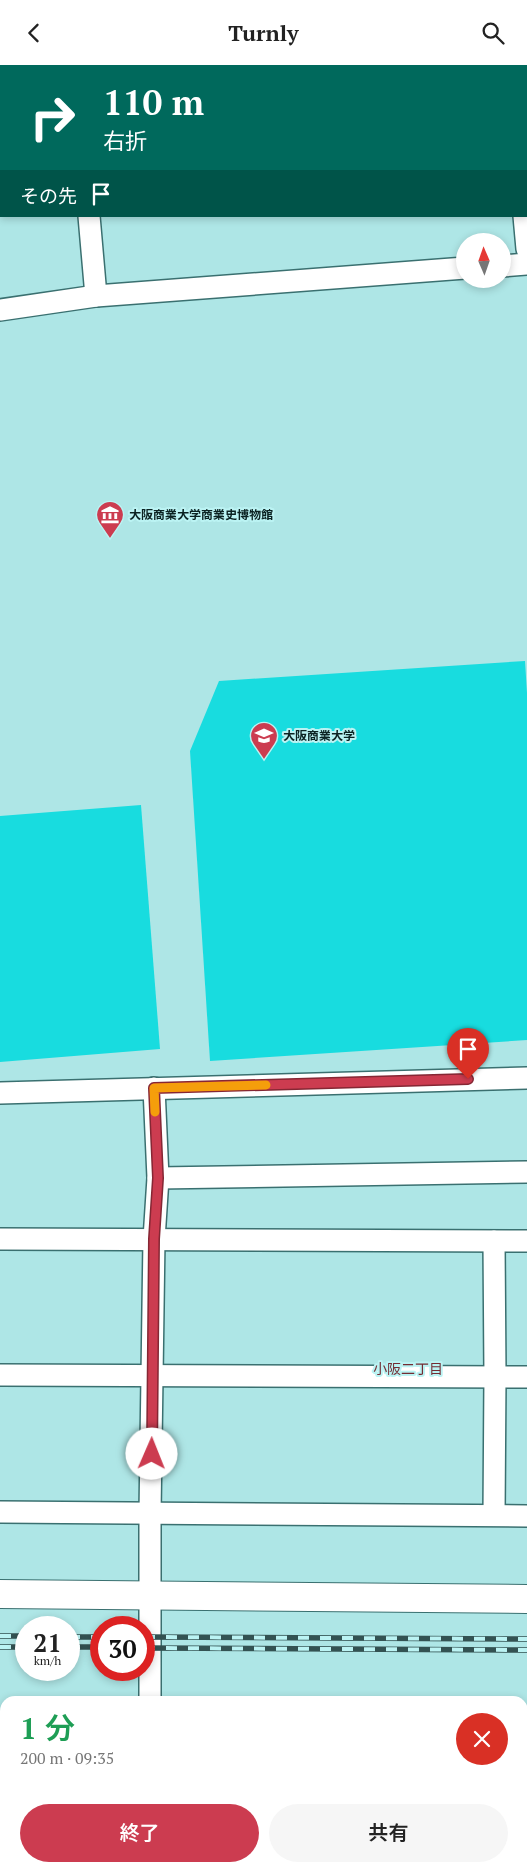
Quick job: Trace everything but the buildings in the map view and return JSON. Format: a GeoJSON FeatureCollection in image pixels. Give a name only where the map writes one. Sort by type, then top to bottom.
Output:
{"type":"FeatureCollection","features":[{"type":"Feature","properties":{"kind":"street"},"geometry":{"type":"LineString","coordinates":[[89,217],[96,296]]}},
{"type":"Feature","properties":{"kind":"street"},"geometry":{"type":"LineString","coordinates":[[524,217],[527,249]]}},
{"type":"Feature","properties":{"kind":"street"},"geometry":{"type":"LineString","coordinates":[[511,265],[527,264]]}},
{"type":"Feature","properties":{"kind":"street"},"geometry":{"type":"LineString","coordinates":[[0,310],[96,296],[456,269]]}},
{"type":"Feature","properties":{"kind":"street"},"geometry":{"type":"LineString","coordinates":[[0,1093],[527,1078]]}},
{"type":"Feature","properties":{"kind":"street"},"geometry":{"type":"LineString","coordinates":[[150,1696],[152,1594],[150,1513],[154,1239],[158,1178],[154,1088]]}},
{"type":"Feature","properties":{"kind":"street"},"geometry":{"type":"LineString","coordinates":[[158,1178],[527,1172]]}},
{"type":"Feature","properties":{"kind":"street"},"geometry":{"type":"LineString","coordinates":[[0,1239],[527,1241]]}},
{"type":"Feature","properties":{"kind":"street"},"geometry":{"type":"LineString","coordinates":[[494,1241],[494,1515]]}},
{"type":"Feature","properties":{"kind":"street"},"geometry":{"type":"LineString","coordinates":[[0,1375],[527,1377]]}},
{"type":"Feature","properties":{"kind":"street"},"geometry":{"type":"LineString","coordinates":[[0,1512],[527,1516]]}},
{"type":"Feature","properties":{"kind":"street"},"geometry":{"type":"LineString","coordinates":[[0,1593],[527,1599]]}},
{"type":"Feature","properties":{"kind":"shaded area"},"geometry":{"type":"Polygon","coordinates":[[[525,661],[527,693],[527,1040],[210,1061],[190,751],[219,681],[525,661]]]}},
{"type":"Feature","properties":{"kind":"shaded area"},"geometry":{"type":"Polygon","coordinates":[[[141,805],[160,1049],[0,1062],[0,816],[141,805]]]}},
{"type":"Feature","properties":{"kind":"railway"},"geometry":{"type":"LineString","coordinates":[[0,1636],[15,1636]]}},
{"type":"Feature","properties":{"kind":"railway"},"geometry":{"type":"LineString","coordinates":[[80,1637],[90,1637]]}},
{"type":"Feature","properties":{"kind":"railway"},"geometry":{"type":"LineString","coordinates":[[155,1637],[527,1639]]}},
{"type":"Feature","properties":{"kind":"railway"},"geometry":{"type":"LineString","coordinates":[[0,1647],[15,1647]]}},
{"type":"Feature","properties":{"kind":"railway"},"geometry":{"type":"LineString","coordinates":[[80,1647],[90,1647]]}},
{"type":"Feature","properties":{"kind":"railway"},"geometry":{"type":"LineString","coordinates":[[155,1648],[527,1650]]}},
{"type":"Feature","properties":{"kind":"slow traffic"},"geometry":{"type":"LineString","coordinates":[[155,1112],[154,1088],[266,1085]]}},
{"type":"Feature","properties":{"kind":"place","name":"大阪商業大学商業史博物館"},"geometry":{"type":"Point","coordinates":[110,539]}},
{"type":"Feature","properties":{"kind":"place","name":"大阪商業大学"},"geometry":{"type":"Point","coordinates":[264,760]}},
{"type":"Feature","properties":{"kind":"district","name":"小阪二丁目"},"geometry":{"type":"Point","coordinates":[408,1369]}},
{"type":"Feature","properties":{"kind":"route"},"geometry":{"type":"LineString","coordinates":[[152,1454],[154,1239],[158,1178],[154,1088],[468,1079]]}}]}
